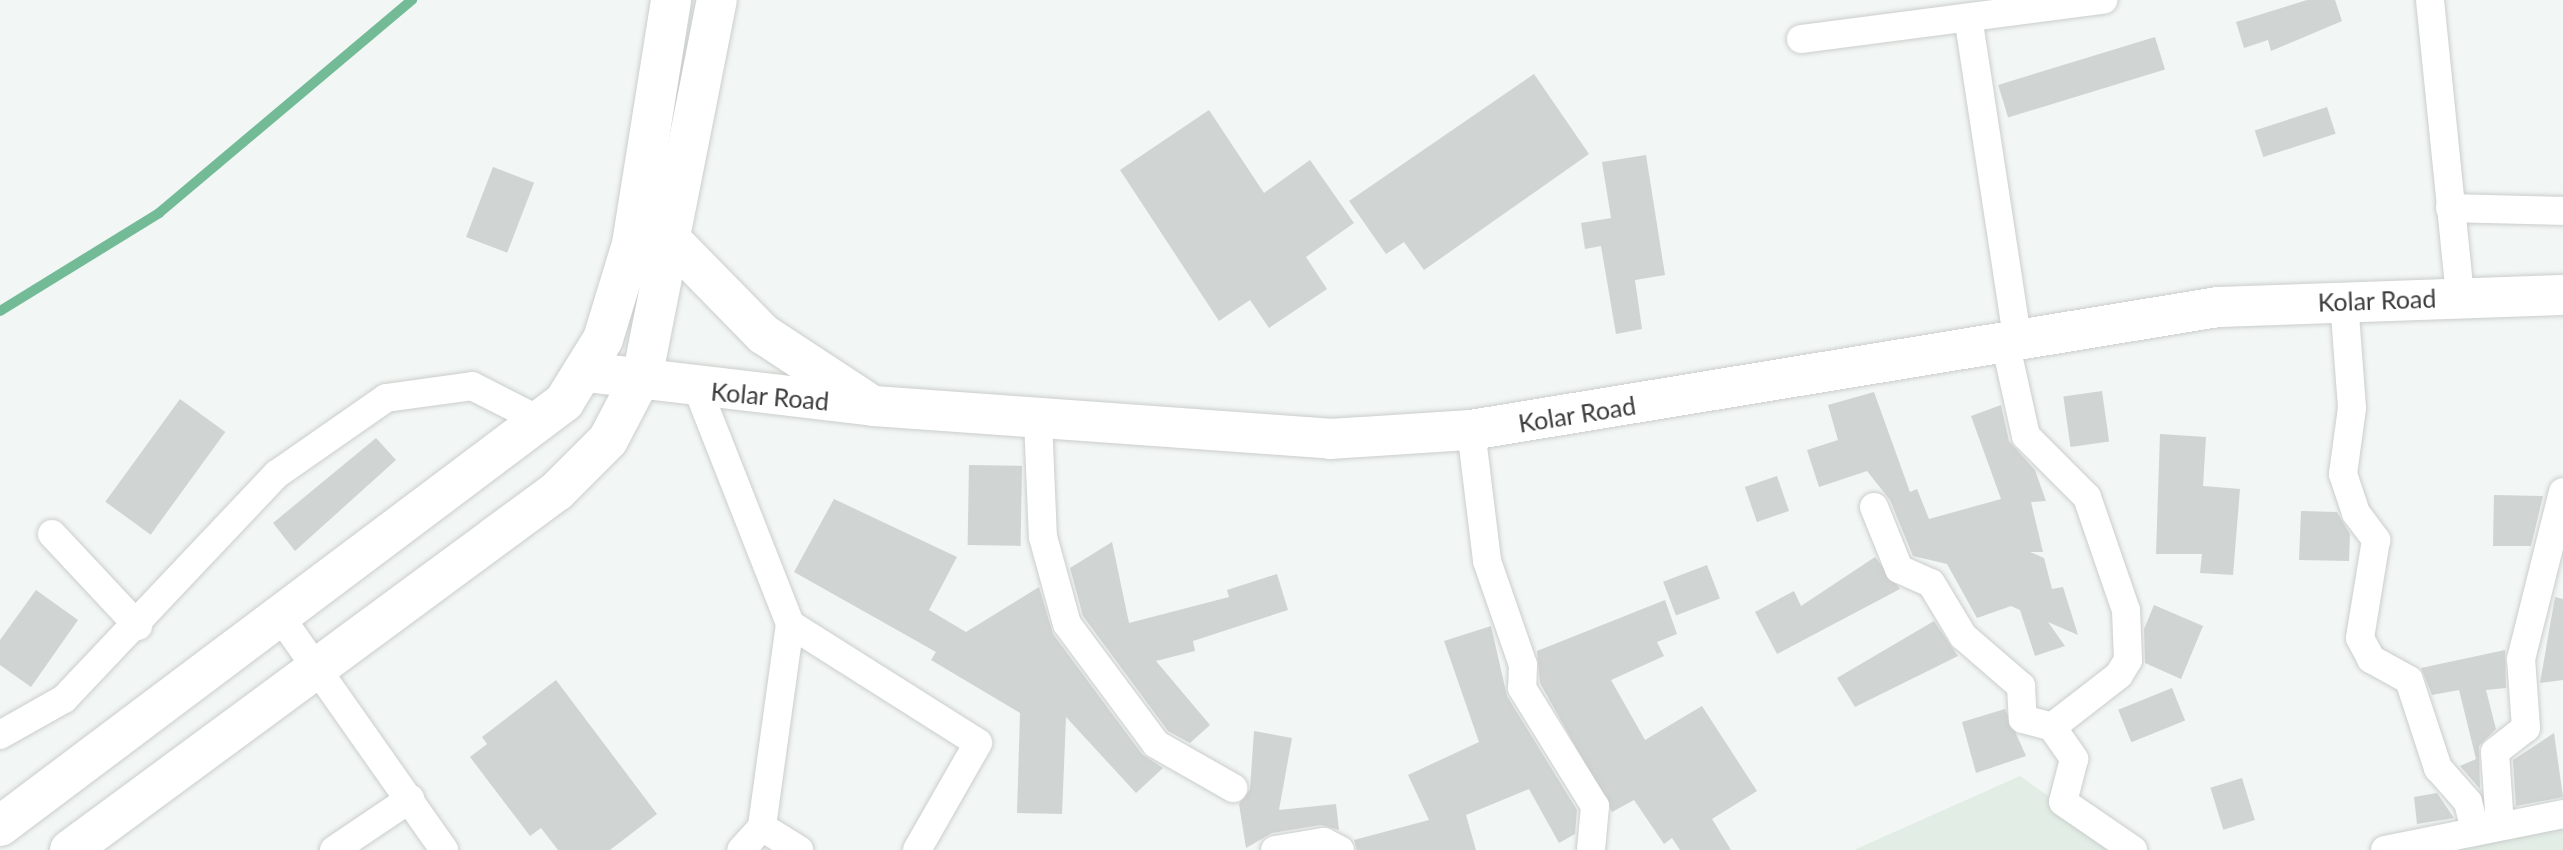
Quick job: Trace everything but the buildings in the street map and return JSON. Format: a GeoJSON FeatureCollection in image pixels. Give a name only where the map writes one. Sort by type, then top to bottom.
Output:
{"type":"FeatureCollection","features":[{"type":"Feature","properties":{"kind":"main road"},"geometry":{"type":"LineString","coordinates":[[0,826],[535,418],[564,402],[586,372],[632,244],[671,0]]}},
{"type":"Feature","properties":{"kind":"main road"},"geometry":{"type":"LineString","coordinates":[[70,850],[557,490],[608,440],[640,382],[673,242],[718,0]]}},
{"type":"Feature","properties":{"kind":"main road"},"geometry":{"type":"LineString","coordinates":[[673,242],[762,334],[874,406]]}},
{"type":"Feature","properties":{"kind":"main road","name":"Kolar Road"},"geometry":{"type":"LineString","coordinates":[[586,372],[698,390],[874,406],[1330,438],[1471,430],[2012,345],[2218,306],[2563,294]]}},
{"type":"Feature","properties":{"kind":"street"},"geometry":{"type":"LineString","coordinates":[[1802,39],[1969,23],[2103,0]]}},
{"type":"Feature","properties":{"kind":"street"},"geometry":{"type":"LineString","coordinates":[[2430,0],[2460,296]]}},
{"type":"Feature","properties":{"kind":"street"},"geometry":{"type":"LineString","coordinates":[[1969,23],[2026,436],[2075,480],[2096,512],[2126,610],[2128,652],[2119,675],[2052,727]]}},
{"type":"Feature","properties":{"kind":"street"},"geometry":{"type":"LineString","coordinates":[[2450,208],[2563,211]]}},
{"type":"Feature","properties":{"kind":"street"},"geometry":{"type":"LineString","coordinates":[[2344,301],[2352,408],[2343,474],[2356,513],[2376,540],[2360,638],[2371,659],[2409,680],[2438,768],[2487,829]]}},
{"type":"Feature","properties":{"kind":"street"},"geometry":{"type":"LineString","coordinates":[[0,735],[64,699],[138,626],[277,474],[386,398],[472,386],[535,418]]}},
{"type":"Feature","properties":{"kind":"street"},"geometry":{"type":"LineString","coordinates":[[698,390],[790,624],[762,827],[741,850]]}},
{"type":"Feature","properties":{"kind":"street"},"geometry":{"type":"LineString","coordinates":[[1038,420],[1044,538],[1067,624],[1156,744],[1195,772],[1234,788]]}},
{"type":"Feature","properties":{"kind":"street"},"geometry":{"type":"LineString","coordinates":[[1471,430],[1487,561],[1523,665],[1522,688],[1595,806],[1591,850]]}},
{"type":"Feature","properties":{"kind":"street"},"geometry":{"type":"LineString","coordinates":[[2487,829],[2495,752],[2526,728],[2521,659],[2563,492]]}},
{"type":"Feature","properties":{"kind":"street"},"geometry":{"type":"LineString","coordinates":[[1874,507],[1899,569],[1931,583],[1963,636],[2021,686],[2023,720],[2052,727],[2074,759],[2063,802],[2134,850]]}},
{"type":"Feature","properties":{"kind":"street"},"geometry":{"type":"LineString","coordinates":[[52,534],[138,626]]}},
{"type":"Feature","properties":{"kind":"street"},"geometry":{"type":"LineString","coordinates":[[279,615],[322,666],[444,850]]}},
{"type":"Feature","properties":{"kind":"street"},"geometry":{"type":"LineString","coordinates":[[790,624],[978,743],[917,850]]}},
{"type":"Feature","properties":{"kind":"street"},"geometry":{"type":"LineString","coordinates":[[334,850],[410,799]]}},
{"type":"Feature","properties":{"kind":"street"},"geometry":{"type":"LineString","coordinates":[[2385,850],[2563,814]]}},
{"type":"Feature","properties":{"kind":"street"},"geometry":{"type":"LineString","coordinates":[[762,827],[799,850]]}},
{"type":"Feature","properties":{"kind":"street"},"geometry":{"type":"LineString","coordinates":[[1275,850],[1324,842],[1340,850]]}},
{"type":"Feature","properties":{"kind":"shaded area"},"geometry":{"type":"Polygon","coordinates":[[[2020,776],[2126,850],[1854,850],[2020,776]]]}},
{"type":"Feature","properties":{"kind":"shaded area"},"geometry":{"type":"Polygon","coordinates":[[[2563,807],[2563,850],[2391,850],[2563,807]]]}},
{"type":"Feature","properties":{"kind":"waterway"},"geometry":{"type":"LineString","coordinates":[[0,311],[159,213],[412,0]]}}]}
